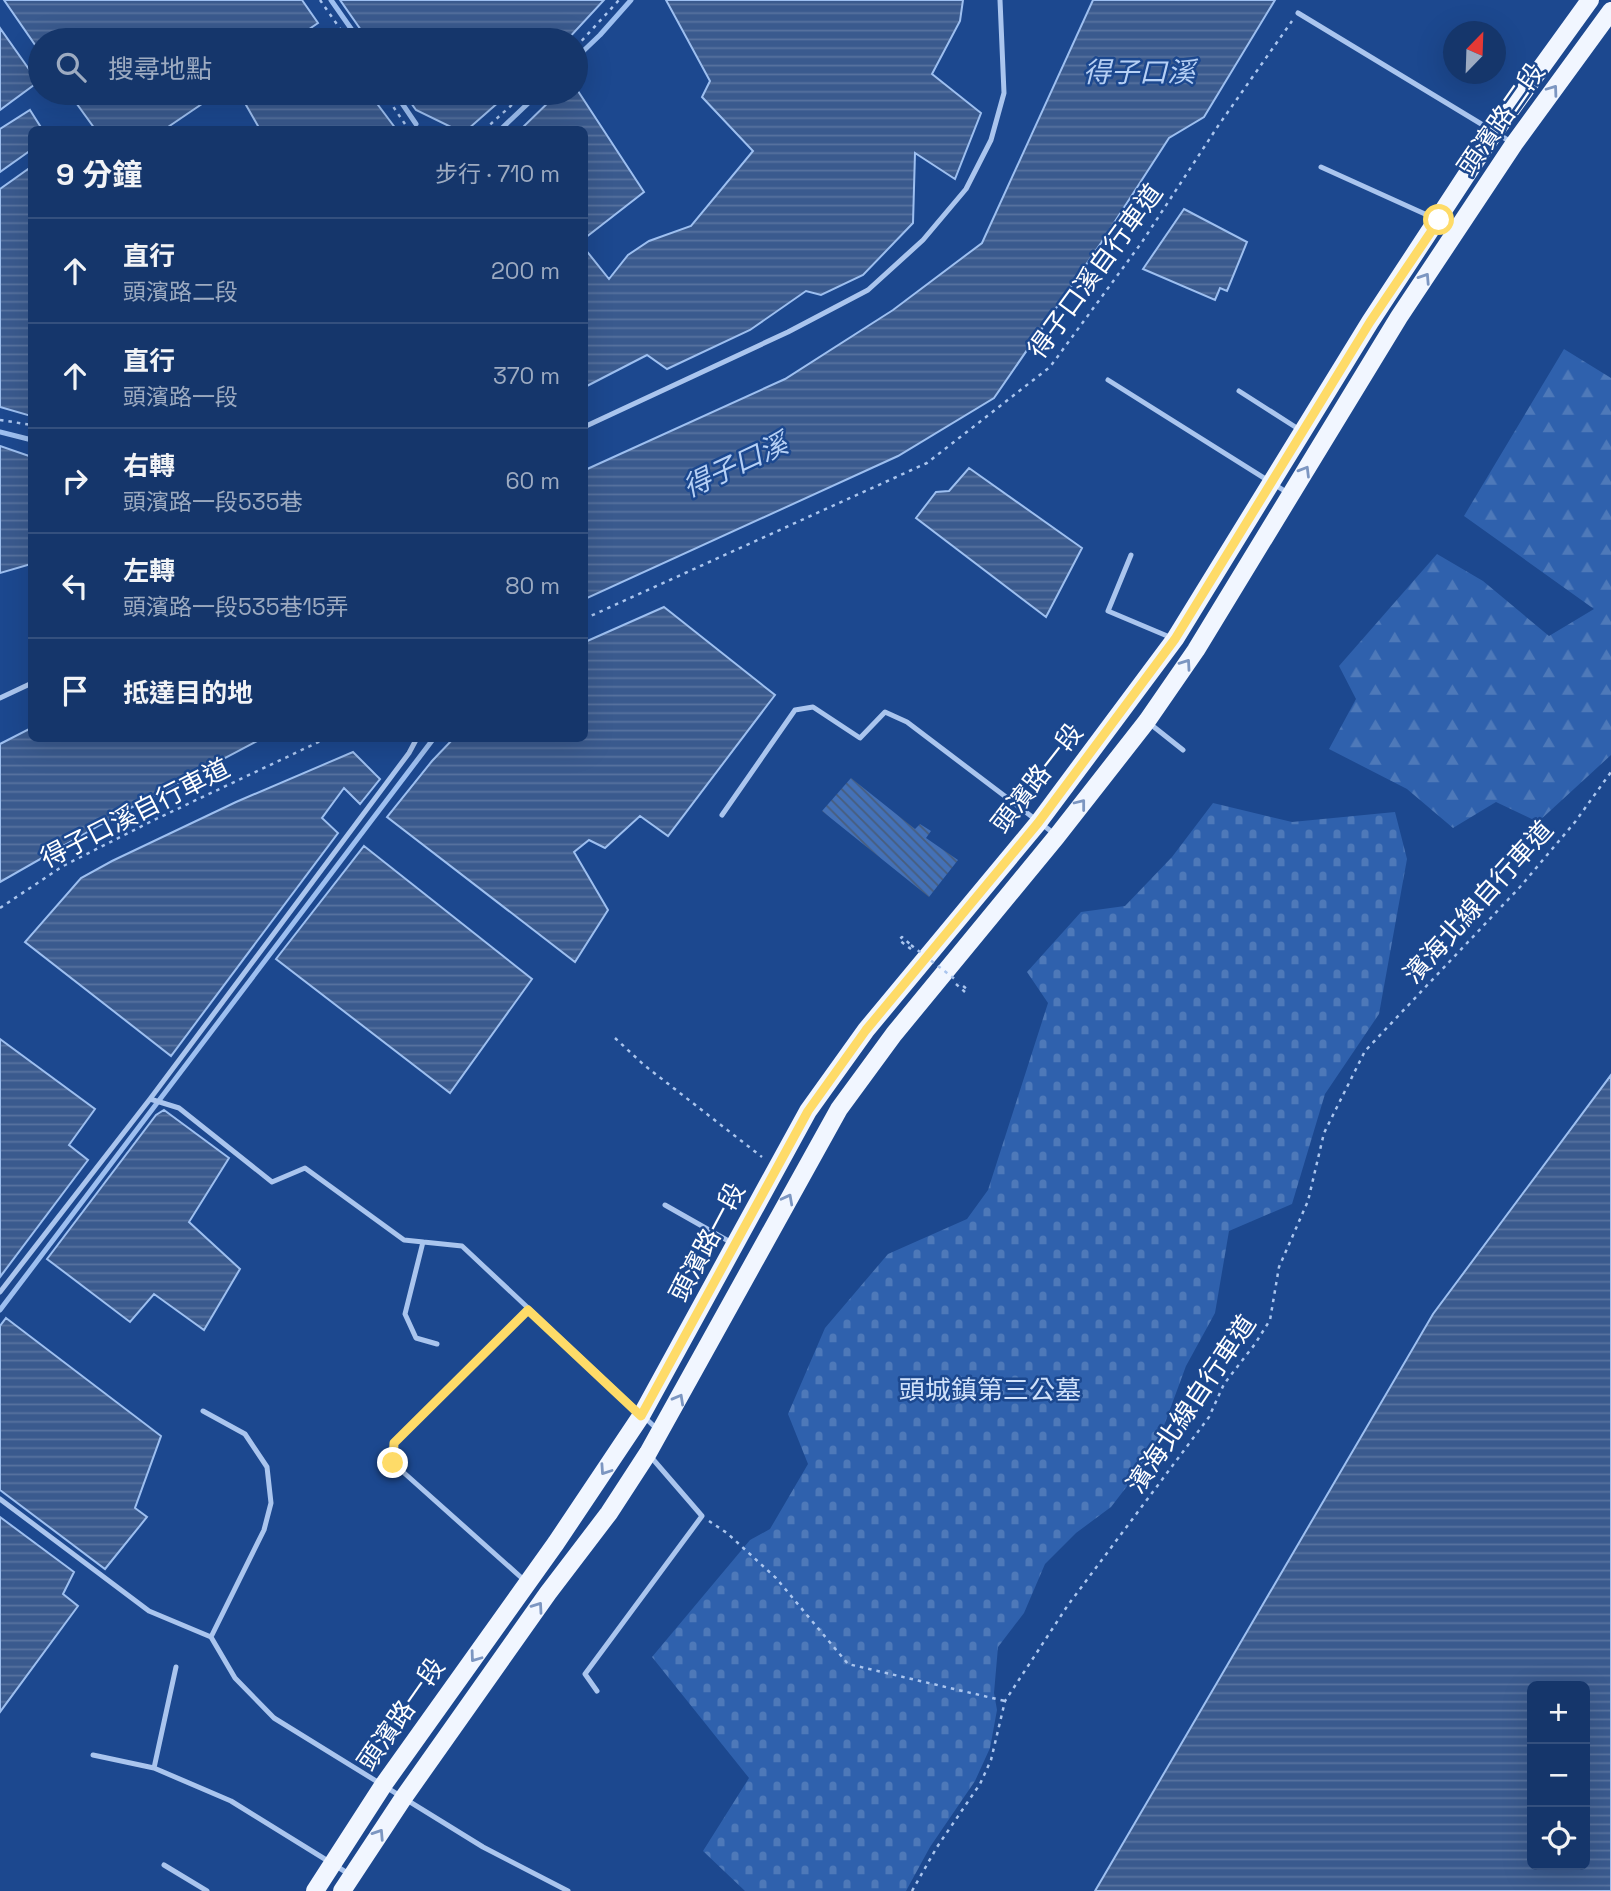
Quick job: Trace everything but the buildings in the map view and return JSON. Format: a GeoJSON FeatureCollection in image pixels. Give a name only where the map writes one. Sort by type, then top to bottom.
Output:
{"type":"FeatureCollection","features":[{"type":"Feature","properties":{"kind":"main road","name":"頭濱路二段"},"geometry":{"type":"LineString","coordinates":[[1175,639],[1370,322],[1494,132],[1590,0]]}},
{"type":"Feature","properties":{"kind":"main road","name":"頭濱路二段"},"geometry":{"type":"LineString","coordinates":[[1147,720],[1196,650],[1399,317],[1514,144],[1611,11]]}},
{"type":"Feature","properties":{"kind":"main road","name":"頭濱路一段"},"geometry":{"type":"LineString","coordinates":[[315,1891],[384,1784],[528,1583],[628,1437],[808,1111],[866,1030],[1038,823],[1175,639]]}},
{"type":"Feature","properties":{"kind":"main road","name":"頭濱路一段"},"geometry":{"type":"LineString","coordinates":[[347,1883],[404,1797],[548,1593],[609,1513],[648,1453],[839,1109],[894,1034],[1057,836],[1147,720]]}},
{"type":"Feature","properties":{"kind":"main road"},"geometry":{"type":"LineString","coordinates":[[989,881],[1008,896]]}},
{"type":"Feature","properties":{"kind":"main road"},"geometry":{"type":"LineString","coordinates":[[954,924],[971,939]]}},
{"type":"Feature","properties":{"kind":"lane"},"geometry":{"type":"LineString","coordinates":[[588,425],[788,332],[868,290],[923,240],[966,189],[991,140],[1004,93],[1000,0]]}},
{"type":"Feature","properties":{"kind":"lane"},"geometry":{"type":"LineString","coordinates":[[1298,13],[1514,144]]}},
{"type":"Feature","properties":{"kind":"lane"},"geometry":{"type":"LineString","coordinates":[[1321,167],[1439,220]]}},
{"type":"Feature","properties":{"kind":"lane"},"geometry":{"type":"LineString","coordinates":[[1108,380],[1291,494]]}},
{"type":"Feature","properties":{"kind":"lane"},"geometry":{"type":"LineString","coordinates":[[1239,391],[1302,431]]}},
{"type":"Feature","properties":{"kind":"lane"},"geometry":{"type":"LineString","coordinates":[[1132,555],[1108,611],[1175,639]]}},
{"type":"Feature","properties":{"kind":"lane"},"geometry":{"type":"LineString","coordinates":[[0,698],[28,685]]}},
{"type":"Feature","properties":{"kind":"lane"},"geometry":{"type":"LineString","coordinates":[[722,815],[795,710],[813,707],[860,738],[885,712],[907,722],[1057,836]]}},
{"type":"Feature","properties":{"kind":"lane"},"geometry":{"type":"LineString","coordinates":[[1147,720],[1183,750]]}},
{"type":"Feature","properties":{"kind":"lane"},"geometry":{"type":"LineString","coordinates":[[0,1292],[150,1099],[401,764],[415,742]]}},
{"type":"Feature","properties":{"kind":"lane"},"geometry":{"type":"LineString","coordinates":[[150,1099],[179,1108],[272,1182],[305,1168],[404,1240],[462,1246],[661,1432]]}},
{"type":"Feature","properties":{"kind":"lane"},"geometry":{"type":"LineString","coordinates":[[664,1205],[736,1245]]}},
{"type":"Feature","properties":{"kind":"lane"},"geometry":{"type":"LineString","coordinates":[[423,1242],[405,1314],[416,1338],[437,1344]]}},
{"type":"Feature","properties":{"kind":"lane"},"geometry":{"type":"LineString","coordinates":[[528,1310],[394,1443],[393,1463],[528,1583]]}},
{"type":"Feature","properties":{"kind":"lane"},"geometry":{"type":"LineString","coordinates":[[204,1411],[245,1434],[267,1467],[271,1503],[264,1530],[211,1637]]}},
{"type":"Feature","properties":{"kind":"lane"},"geometry":{"type":"LineString","coordinates":[[597,1691],[585,1674],[702,1516],[648,1453],[628,1437]]}},
{"type":"Feature","properties":{"kind":"lane"},"geometry":{"type":"LineString","coordinates":[[0,1499],[149,1611],[211,1637],[235,1678],[274,1718],[483,1847],[568,1891]]}},
{"type":"Feature","properties":{"kind":"lane"},"geometry":{"type":"LineString","coordinates":[[153,1768],[176,1667]]}},
{"type":"Feature","properties":{"kind":"lane"},"geometry":{"type":"LineString","coordinates":[[93,1755],[153,1768],[231,1801],[332,1863],[347,1883]]}},
{"type":"Feature","properties":{"kind":"lane"},"geometry":{"type":"LineString","coordinates":[[164,1866],[207,1891]]}},
{"type":"Feature","properties":{"kind":"path"},"geometry":{"type":"LineString","coordinates":[[320,0],[340,28]]}},
{"type":"Feature","properties":{"kind":"path"},"geometry":{"type":"LineString","coordinates":[[588,34],[619,0]]}},
{"type":"Feature","properties":{"kind":"path","name":"得子口溪自行車道"},"geometry":{"type":"LineString","coordinates":[[588,617],[927,463],[1050,368],[1142,242],[1218,126],[1298,13]]}},
{"type":"Feature","properties":{"kind":"path"},"geometry":{"type":"LineString","coordinates":[[392,105],[406,126]]}},
{"type":"Feature","properties":{"kind":"path"},"geometry":{"type":"LineString","coordinates":[[488,126],[512,105]]}},
{"type":"Feature","properties":{"kind":"path"},"geometry":{"type":"LineString","coordinates":[[0,420],[28,424]]}},
{"type":"Feature","properties":{"kind":"path","name":"得子口溪自行車道"},"geometry":{"type":"LineString","coordinates":[[0,908],[74,861],[319,742]]}},
{"type":"Feature","properties":{"kind":"path","name":"濱海北線自行車道"},"geometry":{"type":"LineString","coordinates":[[912,1891],[937,1847],[979,1784],[991,1760],[1004,1702],[1068,1605],[1209,1417],[1224,1384],[1270,1320],[1279,1267],[1308,1201],[1324,1133],[1365,1051],[1520,887],[1575,821],[1600,783],[1611,772]]}},
{"type":"Feature","properties":{"kind":"path"},"geometry":{"type":"LineString","coordinates":[[909,945],[956,982]]}},
{"type":"Feature","properties":{"kind":"path"},"geometry":{"type":"LineString","coordinates":[[615,1038],[644,1065],[775,1168]]}},
{"type":"Feature","properties":{"kind":"path"},"geometry":{"type":"LineString","coordinates":[[702,1516],[727,1533],[776,1578],[848,1664],[1004,1702]]}},
{"type":"Feature","properties":{"kind":"green space"},"geometry":{"type":"Polygon","coordinates":[[[1564,349],[1611,378],[1611,755],[1538,822],[1496,802],[1453,828],[1407,789],[1329,749],[1356,699],[1339,666],[1437,554],[1483,581],[1549,636],[1594,609],[1464,516],[1564,349]]]}},
{"type":"Feature","properties":{"kind":"green space","name":"頭城鎮第三公墓"},"geometry":{"type":"Polygon","coordinates":[[[1213,803],[1292,822],[1395,812],[1407,859],[1379,1014],[1325,1094],[1292,1204],[1229,1231],[1215,1313],[1186,1366],[1155,1450],[1111,1507],[1076,1533],[1045,1564],[1024,1613],[998,1647],[994,1693],[997,1710],[990,1748],[975,1781],[930,1847],[906,1891],[745,1891],[703,1851],[749,1778],[652,1657],[750,1540],[770,1529],[808,1464],[788,1414],[825,1328],[888,1254],[967,1219],[988,1190],[1048,1003],[1027,972],[1081,912],[1125,906],[1172,857],[1213,803]]]}},
{"type":"Feature","properties":{"kind":"water"},"geometry":{"type":"Polygon","coordinates":[[[4,0],[302,0],[318,23],[311,28],[28,28],[28,35],[4,0]]]}},
{"type":"Feature","properties":{"kind":"water"},"geometry":{"type":"Polygon","coordinates":[[[340,0],[604,0],[578,28],[360,28],[340,0]]]}},
{"type":"Feature","properties":{"kind":"water"},"geometry":{"type":"Polygon","coordinates":[[[666,0],[963,0],[960,21],[932,74],[981,113],[955,179],[915,153],[913,223],[863,275],[821,295],[806,291],[750,330],[667,369],[647,355],[588,385],[588,253],[609,279],[628,255],[649,241],[691,226],[753,151],[702,97],[710,81],[666,0]]]}},
{"type":"Feature","properties":{"kind":"water","name":"得子口溪"},"geometry":{"type":"Polygon","coordinates":[[[1093,0],[1275,0],[1204,117],[1169,138],[1101,243],[994,398],[898,456],[588,598],[588,469],[785,379],[893,310],[982,243],[1093,0]]]}},
{"type":"Feature","properties":{"kind":"water"},"geometry":{"type":"Polygon","coordinates":[[[0,28],[28,68],[28,89],[0,110],[0,28]]]}},
{"type":"Feature","properties":{"kind":"water"},"geometry":{"type":"Polygon","coordinates":[[[78,105],[200,105],[169,126],[93,126],[78,105]]]}},
{"type":"Feature","properties":{"kind":"water"},"geometry":{"type":"Polygon","coordinates":[[[246,105],[378,105],[394,126],[258,126],[246,105]]]}},
{"type":"Feature","properties":{"kind":"water"},"geometry":{"type":"Polygon","coordinates":[[[412,105],[495,105],[472,126],[449,126],[416,110],[412,105]]]}},
{"type":"Feature","properties":{"kind":"water"},"geometry":{"type":"Polygon","coordinates":[[[546,105],[587,105],[644,192],[588,236],[588,126],[524,126],[546,105]]]}},
{"type":"Feature","properties":{"kind":"water"},"geometry":{"type":"Polygon","coordinates":[[[30,110],[40,126],[28,126],[28,152],[0,172],[0,129],[30,110]]]}},
{"type":"Feature","properties":{"kind":"water"},"geometry":{"type":"Polygon","coordinates":[[[28,169],[28,415],[0,407],[0,189],[28,169]]]}},
{"type":"Feature","properties":{"kind":"water"},"geometry":{"type":"Polygon","coordinates":[[[1184,209],[1247,242],[1227,291],[1220,288],[1215,300],[1143,269],[1184,209]]]}},
{"type":"Feature","properties":{"kind":"water"},"geometry":{"type":"Polygon","coordinates":[[[0,446],[28,456],[28,565],[0,573],[0,446]]]}},
{"type":"Feature","properties":{"kind":"water"},"geometry":{"type":"Polygon","coordinates":[[[969,468],[1082,548],[1046,617],[916,518],[936,492],[949,491],[969,468]]]}},
{"type":"Feature","properties":{"kind":"water"},"geometry":{"type":"Polygon","coordinates":[[[664,607],[775,695],[668,836],[640,816],[605,848],[589,840],[574,852],[608,910],[575,962],[387,817],[450,742],[588,742],[588,641],[664,607]]]}},
{"type":"Feature","properties":{"kind":"water"},"geometry":{"type":"Polygon","coordinates":[[[28,730],[28,742],[255,742],[123,812],[0,882],[0,744],[28,730]]]}},
{"type":"Feature","properties":{"kind":"water"},"geometry":{"type":"Polygon","coordinates":[[[353,752],[380,779],[360,804],[344,788],[322,818],[338,833],[171,1056],[25,942],[81,878],[236,802],[353,752]]]}},
{"type":"Feature","properties":{"kind":"water"},"geometry":{"type":"Polygon","coordinates":[[[364,846],[532,979],[450,1093],[276,959],[364,846]]]}},
{"type":"Feature","properties":{"kind":"water"},"geometry":{"type":"Polygon","coordinates":[[[0,1039],[95,1109],[69,1145],[88,1160],[0,1277],[0,1039]]]}},
{"type":"Feature","properties":{"kind":"water"},"geometry":{"type":"Polygon","coordinates":[[[1611,1075],[1611,1891],[1095,1891],[1433,1314],[1611,1075]]]}},
{"type":"Feature","properties":{"kind":"water"},"geometry":{"type":"Polygon","coordinates":[[[164,1110],[229,1158],[189,1222],[240,1269],[204,1330],[154,1294],[130,1322],[47,1259],[156,1115],[164,1110]]]}},
{"type":"Feature","properties":{"kind":"water"},"geometry":{"type":"Polygon","coordinates":[[[6,1318],[161,1436],[135,1508],[147,1517],[105,1569],[0,1490],[0,1326],[6,1318]]]}},
{"type":"Feature","properties":{"kind":"water"},"geometry":{"type":"Polygon","coordinates":[[[0,1517],[74,1572],[63,1594],[78,1606],[0,1712],[0,1517]]]}},
{"type":"Feature","properties":{"kind":"waterway"},"geometry":{"type":"LineString","coordinates":[[331,0],[351,28]]}},
{"type":"Feature","properties":{"kind":"waterway"},"geometry":{"type":"LineString","coordinates":[[588,46],[631,0]]}},
{"type":"Feature","properties":{"kind":"waterway"},"geometry":{"type":"LineString","coordinates":[[403,105],[416,124]]}},
{"type":"Feature","properties":{"kind":"waterway"},"geometry":{"type":"LineString","coordinates":[[504,126],[526,105]]}},
{"type":"Feature","properties":{"kind":"waterway"},"geometry":{"type":"LineString","coordinates":[[0,432],[28,439]]}},
{"type":"Feature","properties":{"kind":"waterway"},"geometry":{"type":"LineString","coordinates":[[0,1310],[431,742]]}},
{"type":"Feature","properties":{"kind":"route"},"geometry":{"type":"LineString","coordinates":[[393,1463],[394,1443],[528,1310],[641,1416],[808,1111],[866,1030],[1038,823],[1175,639],[1370,322],[1439,220]]}}]}
